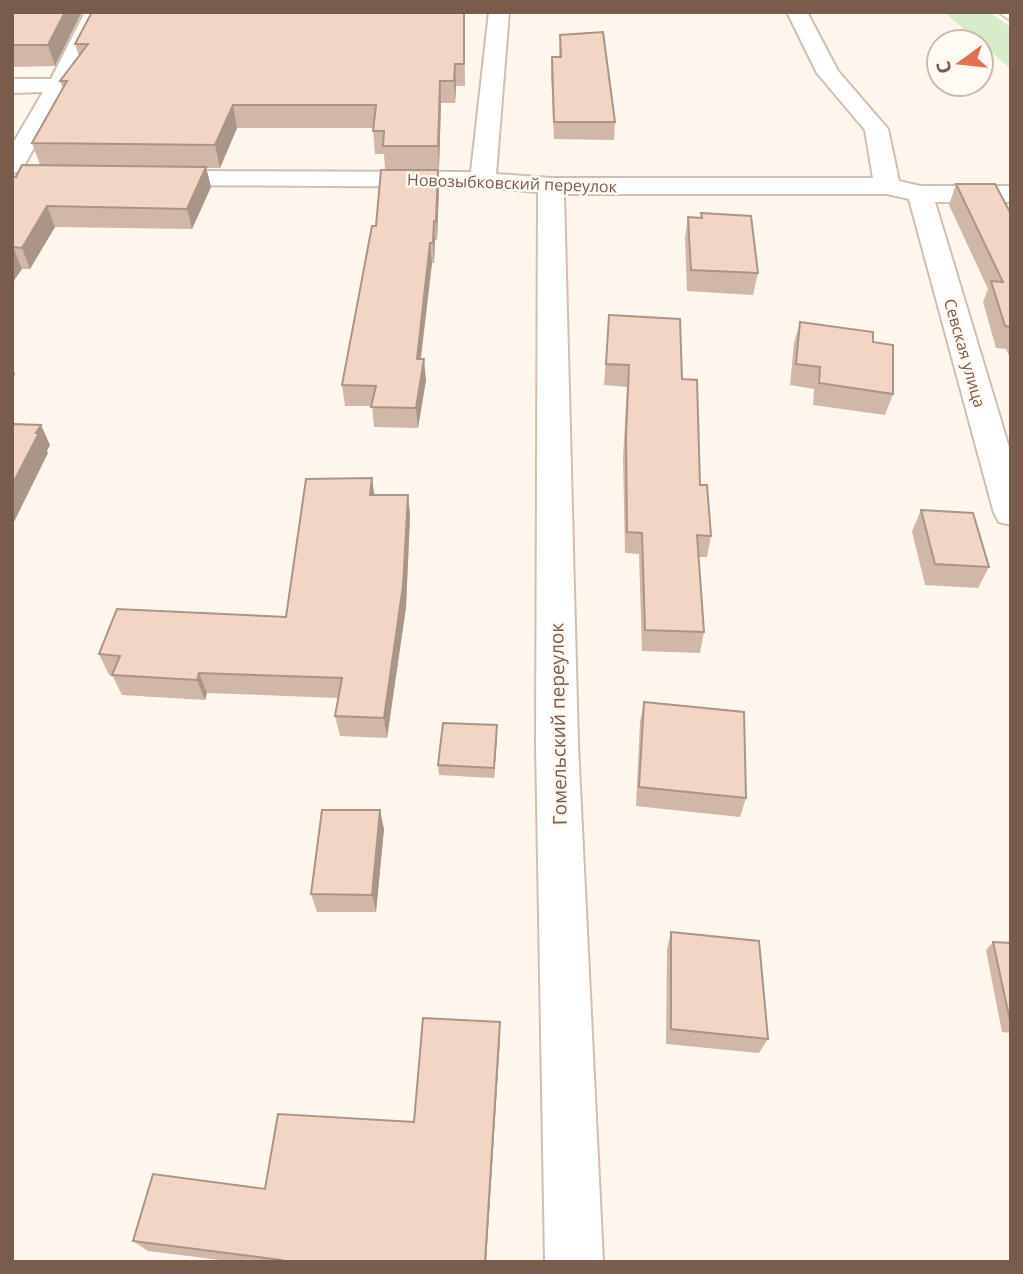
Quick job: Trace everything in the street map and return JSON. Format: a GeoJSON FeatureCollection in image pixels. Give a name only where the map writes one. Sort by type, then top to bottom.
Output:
{"type":"FeatureCollection","features":[{"type":"Feature","properties":{"kind":"street"},"geometry":{"type":"LineString","coordinates":[[12,166],[95,12]]}},
{"type":"Feature","properties":{"kind":"street"},"geometry":{"type":"LineString","coordinates":[[483,180],[499,12]]}},
{"type":"Feature","properties":{"kind":"street"},"geometry":{"type":"LineString","coordinates":[[797,12],[828,74],[876,130],[887,186]]}},
{"type":"Feature","properties":{"kind":"street"},"geometry":{"type":"LineString","coordinates":[[12,86],[58,85]]}},
{"type":"Feature","properties":{"kind":"street"},"geometry":{"type":"LineString","coordinates":[[12,176],[40,177]]}},
{"type":"Feature","properties":{"kind":"street","name":"Новозыбковский переулок"},"geometry":{"type":"LineString","coordinates":[[137,177],[483,180],[551,186],[887,186],[920,194],[1011,194]]}},
{"type":"Feature","properties":{"kind":"street","name":"Гомельский переулок"},"geometry":{"type":"LineString","coordinates":[[551,186],[557,745],[574,1262]]}},
{"type":"Feature","properties":{"kind":"street","name":"Севская улица"},"geometry":{"type":"LineString","coordinates":[[920,194],[1011,513]]}},
{"type":"Feature","properties":{"kind":"lane"},"geometry":{"type":"LineString","coordinates":[[1003,12],[1011,18]]}},
{"type":"Feature","properties":{"kind":"green space"},"geometry":{"type":"Polygon","coordinates":[[[944,12],[990,12],[1011,28],[1011,69],[995,55],[995,28],[963,28],[944,12]]]}},
{"type":"Feature","properties":{"kind":"building"},"geometry":{"type":"Polygon","coordinates":[[[12,12],[65,12],[48,45],[12,45],[12,12]]]}},
{"type":"Feature","properties":{"kind":"building"},"geometry":{"type":"Polygon","coordinates":[[[92,12],[464,12],[464,64],[455,64],[454,81],[440,81],[438,146],[383,146],[384,131],[373,131],[376,105],[233,105],[215,145],[32,143],[67,81],[60,81],[88,44],[75,44],[92,12]]]}},
{"type":"Feature","properties":{"kind":"building"},"geometry":{"type":"Polygon","coordinates":[[[603,32],[615,122],[554,122],[552,57],[561,57],[560,35],[603,32]]]}},
{"type":"Feature","properties":{"kind":"building"},"geometry":{"type":"Polygon","coordinates":[[[22,165],[206,167],[187,209],[47,206],[22,248],[12,249],[12,176],[16,177],[22,165]]]}},
{"type":"Feature","properties":{"kind":"building"},"geometry":{"type":"Polygon","coordinates":[[[381,170],[438,170],[436,221],[433,243],[430,243],[417,359],[424,359],[416,408],[371,407],[376,386],[342,385],[372,226],[376,226],[381,170]]]}},
{"type":"Feature","properties":{"kind":"building"},"geometry":{"type":"Polygon","coordinates":[[[956,184],[995,184],[1011,214],[1011,327],[1005,326],[991,281],[1003,282],[956,184]]]}},
{"type":"Feature","properties":{"kind":"building"},"geometry":{"type":"Polygon","coordinates":[[[701,213],[751,216],[758,273],[691,270],[688,217],[702,218],[701,213]]]}},
{"type":"Feature","properties":{"kind":"building"},"geometry":{"type":"Polygon","coordinates":[[[609,315],[680,319],[682,379],[697,380],[700,485],[707,485],[711,536],[697,535],[704,632],[645,630],[642,533],[627,532],[626,437],[629,365],[606,364],[609,315]]]}},
{"type":"Feature","properties":{"kind":"building"},"geometry":{"type":"Polygon","coordinates":[[[800,322],[873,332],[873,342],[893,345],[893,394],[819,383],[820,367],[796,364],[800,322]]]}},
{"type":"Feature","properties":{"kind":"building"},"geometry":{"type":"Polygon","coordinates":[[[12,424],[41,425],[12,485],[12,424]]]}},
{"type":"Feature","properties":{"kind":"building"},"geometry":{"type":"Polygon","coordinates":[[[372,478],[370,495],[408,495],[403,586],[384,718],[335,716],[342,678],[199,673],[197,680],[112,675],[120,656],[99,654],[117,609],[286,617],[306,479],[372,478]]]}},
{"type":"Feature","properties":{"kind":"building"},"geometry":{"type":"Polygon","coordinates":[[[921,510],[973,513],[989,567],[935,564],[921,510]]]}},
{"type":"Feature","properties":{"kind":"building"},"geometry":{"type":"Polygon","coordinates":[[[644,702],[744,712],[746,798],[639,787],[644,702]]]}},
{"type":"Feature","properties":{"kind":"building"},"geometry":{"type":"Polygon","coordinates":[[[443,723],[497,725],[494,768],[438,765],[443,723]]]}},
{"type":"Feature","properties":{"kind":"building"},"geometry":{"type":"Polygon","coordinates":[[[322,810],[380,810],[372,895],[311,894],[322,810]]]}},
{"type":"Feature","properties":{"kind":"building"},"geometry":{"type":"Polygon","coordinates":[[[671,932],[759,941],[768,1039],[671,1029],[671,932]]]}},
{"type":"Feature","properties":{"kind":"building"},"geometry":{"type":"Polygon","coordinates":[[[993,942],[1011,943],[1011,1025],[993,942]]]}},
{"type":"Feature","properties":{"kind":"building"},"geometry":{"type":"Polygon","coordinates":[[[423,1018],[500,1022],[485,1262],[281,1262],[282,1260],[133,1241],[153,1174],[265,1189],[278,1114],[414,1122],[423,1018]]]}}]}
